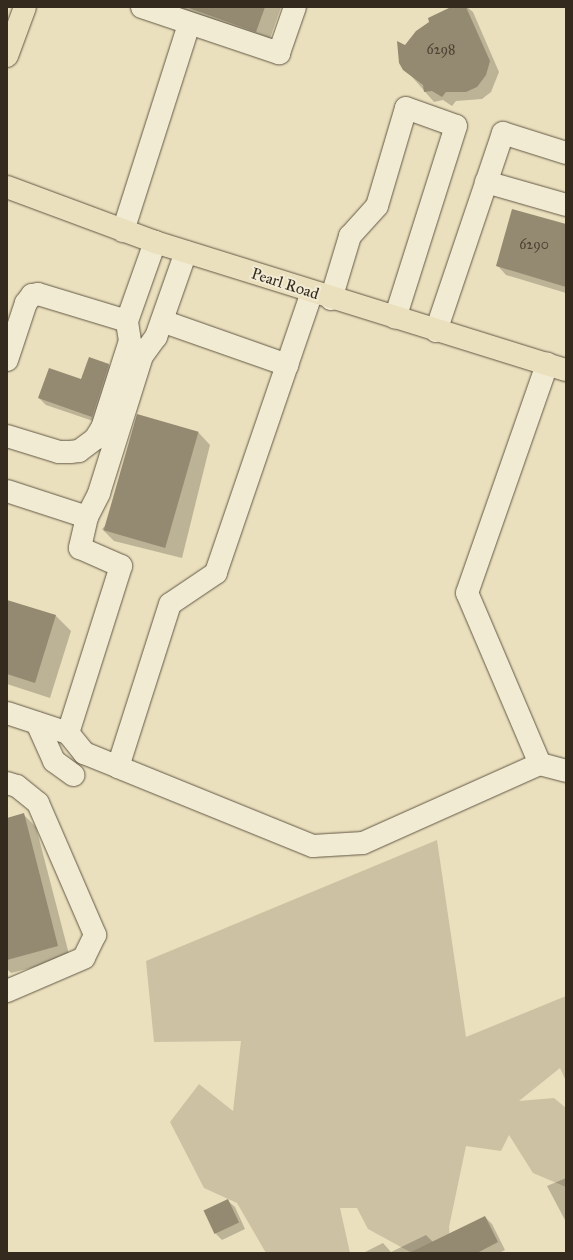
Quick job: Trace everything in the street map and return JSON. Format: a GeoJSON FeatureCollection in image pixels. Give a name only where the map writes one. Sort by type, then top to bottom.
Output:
{"type":"FeatureCollection","features":[{"type":"Feature","properties":{"kind":"main road"},"geometry":{"type":"LineString","coordinates":[[7,56],[25,7]]}},
{"type":"Feature","properties":{"kind":"main road","name":"Pearl Road"},"geometry":{"type":"LineString","coordinates":[[7,187],[155,242],[321,296],[557,367]]}},
{"type":"Feature","properties":{"kind":"lane"},"geometry":{"type":"LineString","coordinates":[[142,7],[279,53],[295,7]]}},
{"type":"Feature","properties":{"kind":"lane"},"geometry":{"type":"LineString","coordinates":[[123,231],[189,24]]}},
{"type":"Feature","properties":{"kind":"lane"},"geometry":{"type":"LineString","coordinates":[[118,767],[170,604],[216,573],[287,365],[350,236],[377,206],[406,108],[456,126],[395,318]]}},
{"type":"Feature","properties":{"kind":"lane"},"geometry":{"type":"LineString","coordinates":[[436,330],[503,133],[566,153]]}},
{"type":"Feature","properties":{"kind":"lane"},"geometry":{"type":"LineString","coordinates":[[486,182],[566,205]]}},
{"type":"Feature","properties":{"kind":"lane"},"geometry":{"type":"LineString","coordinates":[[7,436],[59,452],[78,451],[95,439],[102,428],[130,341],[126,322],[155,242]]}},
{"type":"Feature","properties":{"kind":"lane"},"geometry":{"type":"LineString","coordinates":[[68,732],[121,566],[80,548],[87,517],[99,493],[142,356],[156,337],[186,252]]}},
{"type":"Feature","properties":{"kind":"lane"},"geometry":{"type":"LineString","coordinates":[[7,360],[26,303],[32,295],[38,294],[126,322]]}},
{"type":"Feature","properties":{"kind":"lane"},"geometry":{"type":"LineString","coordinates":[[162,321],[287,365]]}},
{"type":"Feature","properties":{"kind":"lane"},"geometry":{"type":"LineString","coordinates":[[540,764],[467,593],[557,367]]}},
{"type":"Feature","properties":{"kind":"lane"},"geometry":{"type":"LineString","coordinates":[[7,491],[87,517]]}},
{"type":"Feature","properties":{"kind":"lane"},"geometry":{"type":"LineString","coordinates":[[7,713],[68,732],[84,753],[314,846],[363,843],[540,764],[566,771]]}},
{"type":"Feature","properties":{"kind":"lane"},"geometry":{"type":"LineString","coordinates":[[37,723],[54,761],[72,776]]}},
{"type":"Feature","properties":{"kind":"lane"},"geometry":{"type":"LineString","coordinates":[[7,783],[17,786],[38,803],[95,935],[84,958],[7,991]]}},
{"type":"Feature","properties":{"kind":"shaded area"},"geometry":{"type":"Polygon","coordinates":[[[437,840],[466,1037],[566,996],[566,1081],[560,1068],[519,1101],[554,1098],[566,1108],[566,1187],[533,1173],[509,1135],[501,1151],[466,1146],[449,1227],[451,1253],[412,1253],[368,1229],[357,1208],[340,1208],[350,1253],[266,1253],[237,1203],[204,1188],[170,1122],[199,1084],[233,1111],[241,1041],[154,1042],[146,961],[437,840]]]}},
{"type":"Feature","properties":{"kind":"building"},"geometry":{"type":"Polygon","coordinates":[[[186,7],[265,7],[256,32],[186,7]]]}},
{"type":"Feature","properties":{"kind":"building"},"geometry":{"type":"Polygon","coordinates":[[[451,7],[466,7],[490,61],[486,75],[477,87],[466,92],[446,92],[442,97],[432,91],[424,92],[423,85],[403,70],[399,63],[397,41],[405,45],[416,31],[429,22],[428,18],[451,7]]]}},
{"type":"Feature","properties":{"kind":"building"},"geometry":{"type":"Polygon","coordinates":[[[512,209],[566,224],[566,287],[496,266],[512,209]]]}},
{"type":"Feature","properties":{"kind":"building"},"geometry":{"type":"Polygon","coordinates":[[[89,357],[109,364],[92,417],[38,398],[49,368],[81,379],[89,357]]]}},
{"type":"Feature","properties":{"kind":"building"},"geometry":{"type":"Polygon","coordinates":[[[137,414],[199,432],[165,548],[104,530],[137,414]]]}},
{"type":"Feature","properties":{"kind":"building"},"geometry":{"type":"Polygon","coordinates":[[[7,600],[56,615],[35,683],[7,674],[7,600]]]}},
{"type":"Feature","properties":{"kind":"building"},"geometry":{"type":"Polygon","coordinates":[[[24,813],[58,946],[7,960],[7,818],[24,813]]]}},
{"type":"Feature","properties":{"kind":"building"},"geometry":{"type":"Polygon","coordinates":[[[228,1199],[239,1223],[215,1234],[204,1210],[228,1199]]]}},
{"type":"Feature","properties":{"kind":"building"},"geometry":{"type":"Polygon","coordinates":[[[485,1216],[498,1242],[477,1253],[409,1253],[485,1216]]]}}]}
